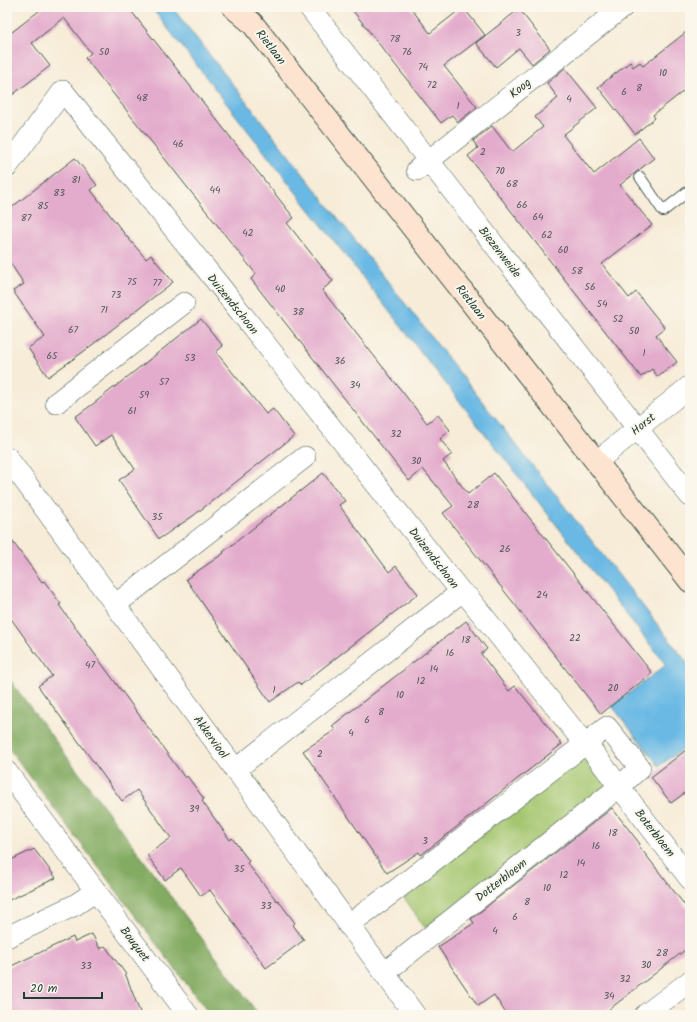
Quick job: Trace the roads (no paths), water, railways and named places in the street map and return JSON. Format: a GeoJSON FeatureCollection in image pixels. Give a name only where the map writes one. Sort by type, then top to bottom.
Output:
{"type":"FeatureCollection","features":[{"type":"Feature","properties":{"kind":"street","name":"Rietlaan"},"geometry":{"type":"LineString","coordinates":[[233,7],[248,15],[690,581]]}},
{"type":"Feature","properties":{"kind":"street","name":"Biezenweide"},"geometry":{"type":"LineString","coordinates":[[309,7],[423,165],[690,496]]}},
{"type":"Feature","properties":{"kind":"street","name":"Koog"},"geometry":{"type":"LineString","coordinates":[[423,165],[623,7]]}},
{"type":"Feature","properties":{"kind":"street","name":"Duizendschoon"},"geometry":{"type":"LineString","coordinates":[[7,168],[63,91],[223,290],[461,592],[469,598],[619,787]]}},
{"type":"Feature","properties":{"kind":"street"},"geometry":{"type":"LineString","coordinates":[[56,403],[184,303]]}},
{"type":"Feature","properties":{"kind":"street","name":"Horst"},"geometry":{"type":"LineString","coordinates":[[596,462],[690,386]]}},
{"type":"Feature","properties":{"kind":"street"},"geometry":{"type":"LineString","coordinates":[[115,605],[305,457]]}},
{"type":"Feature","properties":{"kind":"street","name":"Akkerviool"},"geometry":{"type":"LineString","coordinates":[[7,458],[415,1015]]}},
{"type":"Feature","properties":{"kind":"street","name":"Duizendschoon"},"geometry":{"type":"LineString","coordinates":[[235,770],[461,592]]}},
{"type":"Feature","properties":{"kind":"street","name":"Dotterbloem"},"geometry":{"type":"LineString","coordinates":[[384,973],[619,787],[640,768],[607,726],[583,740]]}},
{"type":"Feature","properties":{"kind":"street"},"geometry":{"type":"LineString","coordinates":[[348,925],[399,888],[583,740]]}},
{"type":"Feature","properties":{"kind":"street","name":"Bouquet"},"geometry":{"type":"LineString","coordinates":[[7,772],[188,1015]]}},
{"type":"Feature","properties":{"kind":"street","name":"Boterbloem"},"geometry":{"type":"LineString","coordinates":[[619,787],[690,879]]}},
{"type":"Feature","properties":{"kind":"street"},"geometry":{"type":"LineString","coordinates":[[7,937],[75,905],[96,891]]}},
{"type":"Feature","properties":{"kind":"street"},"geometry":{"type":"LineString","coordinates":[[645,1015],[690,981]]}},
{"type":"Feature","properties":{"kind":"lane"},"geometry":{"type":"LineString","coordinates":[[640,177],[663,210],[690,190]]}},
{"type":"Feature","properties":{"kind":"water"},"geometry":{"type":"Polygon","coordinates":[[[151,7],[172,7],[690,666],[690,744],[659,766],[612,706],[666,665],[151,7]]]}}]}
